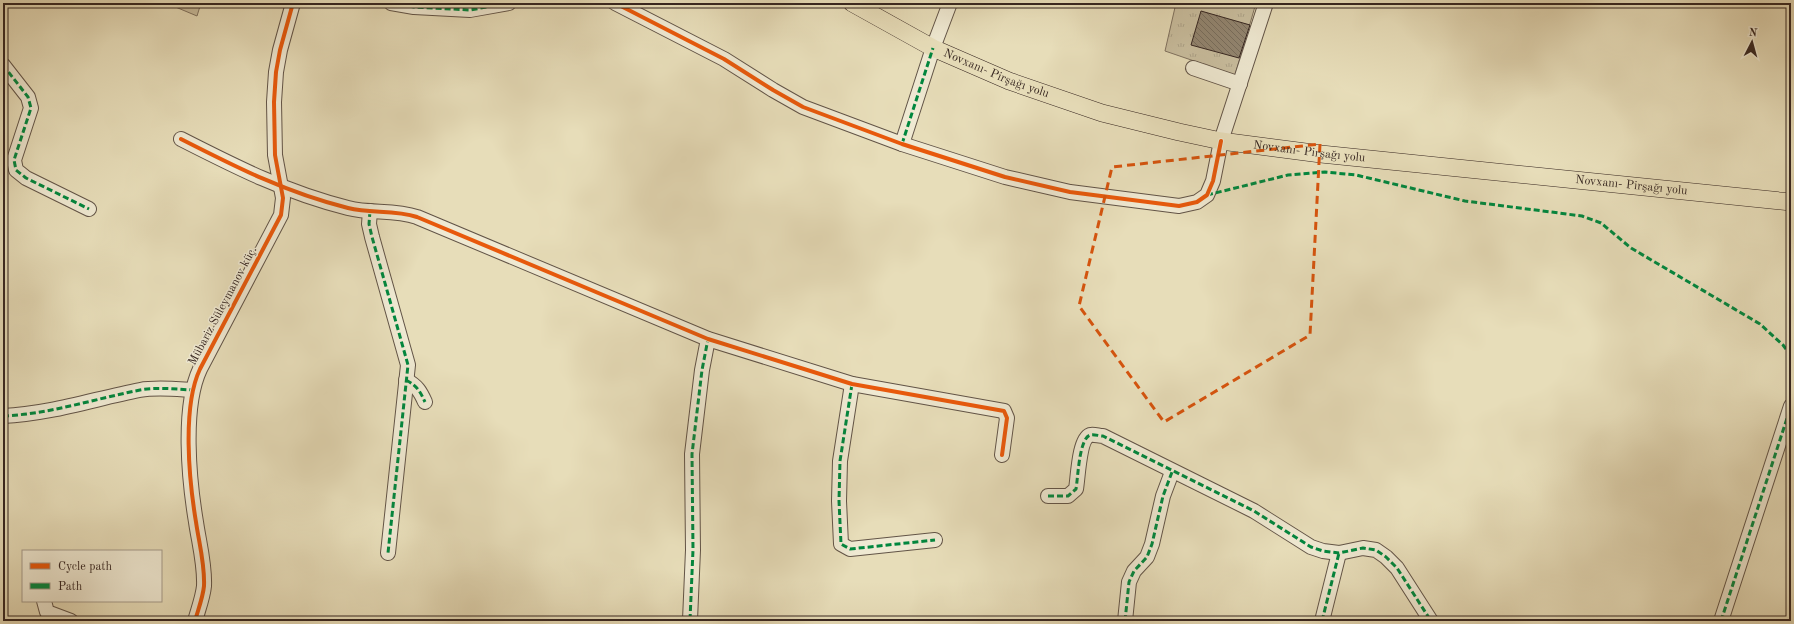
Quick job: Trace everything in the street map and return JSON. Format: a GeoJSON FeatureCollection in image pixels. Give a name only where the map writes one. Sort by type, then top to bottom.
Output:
{"type":"FeatureCollection","features":[{"type":"Feature","properties":{"kind":"main road","name":"Novxanı- Pirşağı yolu"},"geometry":{"type":"LineString","coordinates":[[852,3],[933,48],[1009,81],[1102,113],[1143,124],[1221,141],[1321,154],[1791,202]]}},
{"type":"Feature","properties":{"kind":"street","name":"Mübariz Süleymanov küç."},"geometry":{"type":"LineString","coordinates":[[195,621],[204,587],[204,577],[195,520],[191,469],[189,417],[192,390],[200,369],[276,228],[283,205],[275,155],[274,102],[276,72],[280,50],[293,3]]}},
{"type":"Feature","properties":{"kind":"street"},"geometry":{"type":"LineString","coordinates":[[391,3],[414,7],[470,10],[510,3]]}},
{"type":"Feature","properties":{"kind":"street"},"geometry":{"type":"LineString","coordinates":[[615,3],[724,59],[803,107],[902,144],[1005,177],[1070,192],[1179,206],[1197,202],[1207,195],[1213,181],[1221,141],[1266,3]]}},
{"type":"Feature","properties":{"kind":"street"},"geometry":{"type":"LineString","coordinates":[[902,144],[933,48],[950,3]]}},
{"type":"Feature","properties":{"kind":"street"},"geometry":{"type":"LineString","coordinates":[[3,65],[28,97],[31,108],[14,160],[16,170],[26,178],[89,209]]}},
{"type":"Feature","properties":{"kind":"street"},"geometry":{"type":"LineString","coordinates":[[1193,68],[1240,84]]}},
{"type":"Feature","properties":{"kind":"street"},"geometry":{"type":"LineString","coordinates":[[181,139],[281,188],[348,208],[370,211],[403,212],[418,217],[708,339],[852,384],[1004,411],[1007,418],[1002,455]]}},
{"type":"Feature","properties":{"kind":"street"},"geometry":{"type":"LineString","coordinates":[[370,211],[372,236],[408,364],[388,553]]}},
{"type":"Feature","properties":{"kind":"street"},"geometry":{"type":"LineString","coordinates":[[690,620],[694,550],[692,454],[702,370],[708,339]]}},
{"type":"Feature","properties":{"kind":"street"},"geometry":{"type":"LineString","coordinates":[[406,380],[416,385],[425,402]]}},
{"type":"Feature","properties":{"kind":"street"},"geometry":{"type":"LineString","coordinates":[[852,384],[840,461],[839,501],[841,544],[850,549],[935,540]]}},
{"type":"Feature","properties":{"kind":"street"},"geometry":{"type":"LineString","coordinates":[[3,416],[68,408],[141,390],[192,390]]}},
{"type":"Feature","properties":{"kind":"street"},"geometry":{"type":"LineString","coordinates":[[1721,621],[1791,406]]}},
{"type":"Feature","properties":{"kind":"street"},"geometry":{"type":"LineString","coordinates":[[1048,496],[1068,496],[1076,489],[1082,448],[1086,438],[1091,435],[1103,436],[1254,512],[1311,547],[1323,551],[1338,553],[1363,548],[1376,550],[1397,568],[1431,621]]}},
{"type":"Feature","properties":{"kind":"street"},"geometry":{"type":"LineString","coordinates":[[1125,621],[1129,582],[1134,571],[1146,557],[1152,544],[1163,496],[1172,472]]}},
{"type":"Feature","properties":{"kind":"street"},"geometry":{"type":"LineString","coordinates":[[1322,621],[1338,553]]}},
{"type":"Feature","properties":{"kind":"street"},"geometry":{"type":"LineString","coordinates":[[44,602],[47,612],[71,621]]}},
{"type":"Feature","properties":{"kind":"highlighted area"},"geometry":{"type":"Polygon","coordinates":[[[1320,144],[1310,335],[1164,422],[1079,306],[1112,167],[1320,144]]]}},
{"type":"Feature","properties":{"kind":"green space"},"geometry":{"type":"Polygon","coordinates":[[[166,3],[201,3],[197,16],[166,3]]]}},
{"type":"Feature","properties":{"kind":"green space"},"geometry":{"type":"Polygon","coordinates":[[[1176,3],[1256,3],[1235,75],[1165,51],[1176,3]]]}},
{"type":"Feature","properties":{"kind":"building"},"geometry":{"type":"Polygon","coordinates":[[[1201,11],[1250,25],[1239,58],[1191,45],[1201,11]]]}},
{"type":"Feature","properties":{"kind":"marked path"},"geometry":{"type":"LineString","coordinates":[[391,3],[414,7],[470,10],[509,3]]}},
{"type":"Feature","properties":{"kind":"marked path"},"geometry":{"type":"LineString","coordinates":[[902,144],[933,48]]}},
{"type":"Feature","properties":{"kind":"marked path"},"geometry":{"type":"LineString","coordinates":[[3,65],[28,97],[31,108],[14,160],[16,170],[26,178],[89,209]]}},
{"type":"Feature","properties":{"kind":"marked path"},"geometry":{"type":"LineString","coordinates":[[1207,195],[1288,175],[1325,172],[1356,175],[1465,201],[1582,216],[1601,223],[1631,248],[1760,324],[1783,345],[1791,356]]}},
{"type":"Feature","properties":{"kind":"marked path"},"geometry":{"type":"LineString","coordinates":[[370,211],[369,224],[372,237],[408,365],[388,553]]}},
{"type":"Feature","properties":{"kind":"marked path"},"geometry":{"type":"LineString","coordinates":[[690,620],[693,550],[692,454],[702,370],[708,339]]}},
{"type":"Feature","properties":{"kind":"marked path"},"geometry":{"type":"LineString","coordinates":[[406,380],[418,389],[425,402]]}},
{"type":"Feature","properties":{"kind":"marked path"},"geometry":{"type":"LineString","coordinates":[[852,384],[840,461],[839,501],[841,544],[850,549],[935,540]]}},
{"type":"Feature","properties":{"kind":"marked path"},"geometry":{"type":"LineString","coordinates":[[3,416],[20,415],[55,409],[146,389],[166,388],[192,390]]}},
{"type":"Feature","properties":{"kind":"marked path"},"geometry":{"type":"LineString","coordinates":[[1721,621],[1791,406]]}},
{"type":"Feature","properties":{"kind":"marked path"},"geometry":{"type":"LineString","coordinates":[[1048,496],[1068,496],[1076,489],[1081,451],[1086,438],[1090,435],[1103,436],[1254,511],[1311,547],[1323,551],[1339,553],[1363,548],[1376,550],[1397,568],[1431,621]]}},
{"type":"Feature","properties":{"kind":"marked path"},"geometry":{"type":"LineString","coordinates":[[1125,621],[1129,582],[1134,571],[1147,557],[1152,544],[1163,496],[1172,472]]}},
{"type":"Feature","properties":{"kind":"marked path"},"geometry":{"type":"LineString","coordinates":[[1322,621],[1339,553]]}},
{"type":"Feature","properties":{"kind":"cycle path"},"geometry":{"type":"LineString","coordinates":[[195,621],[203,595],[204,578],[203,562],[193,505],[189,465],[189,423],[191,403],[194,385],[200,369],[281,215],[283,198],[275,155],[274,102],[276,72],[280,50],[293,3]]}},
{"type":"Feature","properties":{"kind":"cycle path"},"geometry":{"type":"LineString","coordinates":[[615,3],[724,59],[803,107],[902,144],[1005,177],[1070,192],[1179,206],[1197,202],[1207,195],[1213,181],[1221,141]]}},
{"type":"Feature","properties":{"kind":"cycle path"},"geometry":{"type":"LineString","coordinates":[[181,139],[242,169],[304,195],[357,210],[400,213],[417,217],[708,339],[852,384],[1004,411],[1007,418],[1002,455]]}}]}
